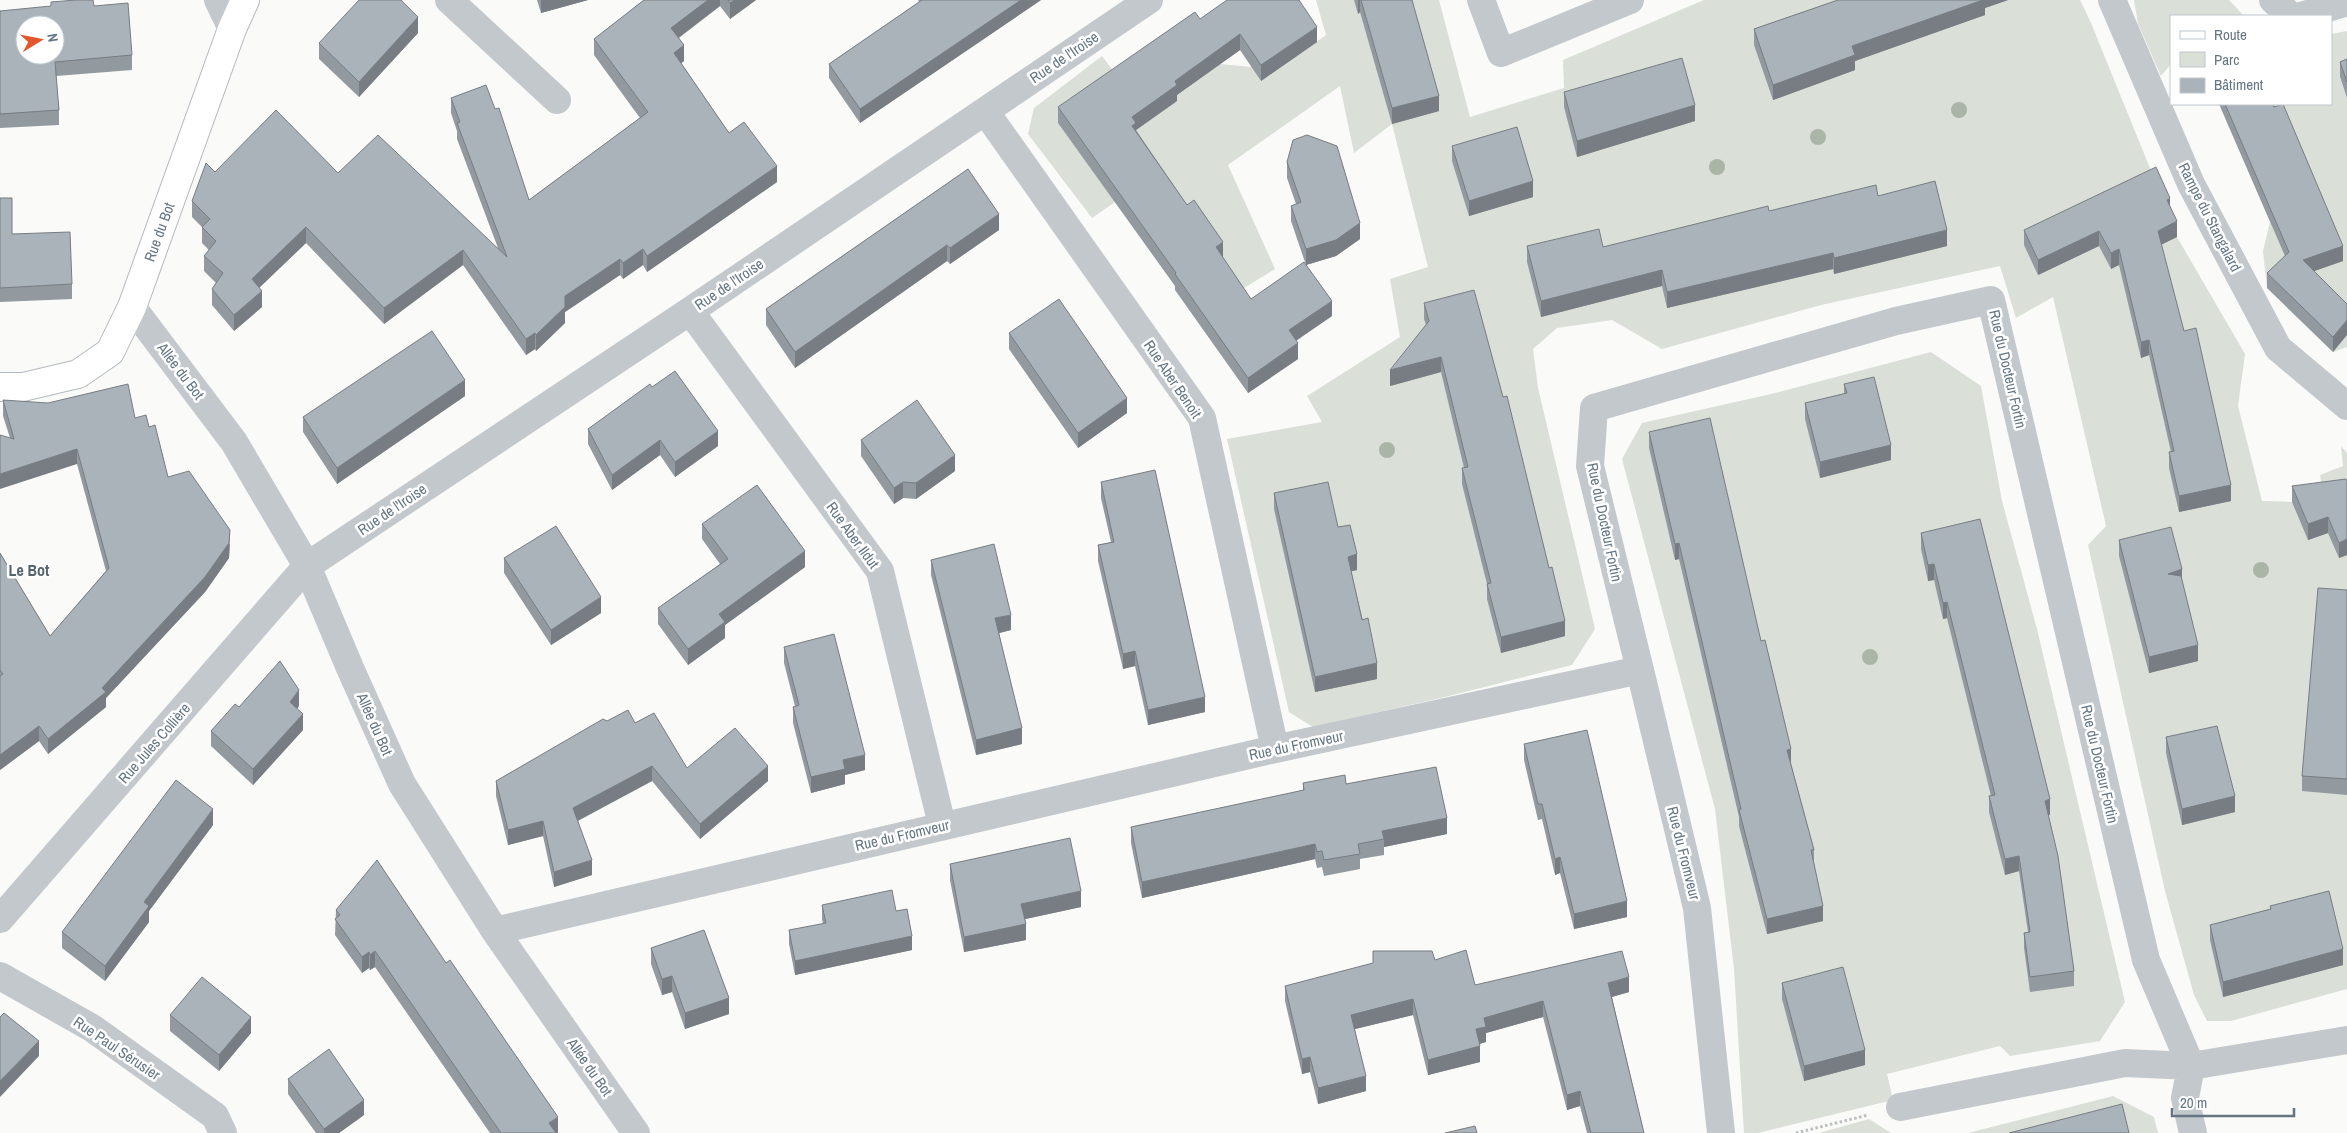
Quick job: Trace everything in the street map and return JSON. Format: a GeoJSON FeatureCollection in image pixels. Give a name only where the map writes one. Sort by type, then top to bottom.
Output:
{"type":"FeatureCollection","features":[{"type":"Feature","properties":{"kind":"street"},"geometry":{"type":"LineString","coordinates":[[218,0],[232,29]]}},
{"type":"Feature","properties":{"kind":"street","name":"Rue du Bot"},"geometry":{"type":"LineString","coordinates":[[0,387],[23,387],[78,374],[110,352],[132,307],[232,29],[245,0]]}},
{"type":"Feature","properties":{"kind":"street"},"geometry":{"type":"LineString","coordinates":[[449,0],[557,100]]}},
{"type":"Feature","properties":{"kind":"street","name":"Rue de l'Iroise"},"geometry":{"type":"LineString","coordinates":[[308,566],[690,311],[1149,0]]}},
{"type":"Feature","properties":{"kind":"street"},"geometry":{"type":"LineString","coordinates":[[1481,0],[1501,53],[1630,0]]}},
{"type":"Feature","properties":{"kind":"street","name":"Rampe du Stangalard"},"geometry":{"type":"LineString","coordinates":[[2112,0],[2191,184],[2278,348],[2344,398]]}},
{"type":"Feature","properties":{"kind":"street"},"geometry":{"type":"LineString","coordinates":[[2273,0],[2290,15]]}},
{"type":"Feature","properties":{"kind":"street"},"geometry":{"type":"LineString","coordinates":[[2304,15],[2347,2]]}},
{"type":"Feature","properties":{"kind":"street","name":"Rue Aber Benoit"},"geometry":{"type":"LineString","coordinates":[[985,111],[1202,418],[1274,749]]}},
{"type":"Feature","properties":{"kind":"street","name":"Rue du Docteur Fortin"},"geometry":{"type":"LineString","coordinates":[[1640,670],[1590,466],[1594,408],[1896,321],[1992,300],[2146,960],[2191,1066]]}},
{"type":"Feature","properties":{"kind":"street","name":"Allée du Bot"},"geometry":{"type":"LineString","coordinates":[[132,307],[234,442],[308,566],[350,668],[402,784],[495,930],[636,1133]]}},
{"type":"Feature","properties":{"kind":"street","name":"Rue Aber Ildut"},"geometry":{"type":"LineString","coordinates":[[690,311],[880,571],[942,825]]}},
{"type":"Feature","properties":{"kind":"street","name":"Rue Jules Collière"},"geometry":{"type":"LineString","coordinates":[[0,920],[308,566]]}},
{"type":"Feature","properties":{"kind":"street","name":"Rue du Fromveur"},"geometry":{"type":"LineString","coordinates":[[495,930],[1274,749],[1640,670],[1697,908],[1721,1133]]}},
{"type":"Feature","properties":{"kind":"street","name":"Rue Paul Sérusier"},"geometry":{"type":"LineString","coordinates":[[0,976],[92,1028],[215,1116],[223,1133]]}},
{"type":"Feature","properties":{"kind":"street"},"geometry":{"type":"LineString","coordinates":[[1900,1107],[2125,1063],[2191,1066],[2347,1040]]}},
{"type":"Feature","properties":{"kind":"street"},"geometry":{"type":"LineString","coordinates":[[2191,1066],[2185,1098],[2193,1133]]}},
{"type":"Feature","properties":{"kind":"path"},"geometry":{"type":"LineString","coordinates":[[1796,1133],[1900,1107]]}},
{"type":"Feature","properties":{"kind":"green space"},"geometry":{"type":"Polygon","coordinates":[[[1316,0],[1439,0],[1470,117],[1564,88],[1563,60],[1704,0],[2080,0],[2156,183],[2085,217],[2111,269],[2177,237],[2245,354],[2238,406],[2262,501],[2292,502],[2323,497],[2320,475],[2343,466],[2341,446],[2347,453],[2347,989],[2231,1021],[2207,1021],[2194,995],[2165,891],[2088,545],[2106,526],[2053,297],[2016,318],[2000,266],[1821,305],[1662,349],[1612,320],[1557,328],[1533,349],[1538,388],[1595,629],[1572,665],[1445,697],[1313,727],[1289,712],[1227,439],[1322,422],[1307,396],[1400,337],[1390,279],[1428,267],[1392,124],[1354,153],[1340,86],[1228,165],[1275,269],[1236,293],[1154,175],[1092,218],[1028,134],[1034,108],[1102,56],[1120,80],[1058,123],[1088,164],[1177,101],[1175,97],[1220,64],[1252,67],[1261,81],[1326,35],[1316,0]]]}},
{"type":"Feature","properties":{"kind":"green space"},"geometry":{"type":"Polygon","coordinates":[[[2134,0],[2229,0],[2243,15],[2170,15],[2170,65],[2161,76],[2138,24],[2134,0]]]}},
{"type":"Feature","properties":{"kind":"green space"},"geometry":{"type":"Polygon","coordinates":[[[2347,31],[2347,75],[2340,78],[2347,98],[2347,347],[2333,352],[2267,288],[2263,251],[2270,222],[2225,118],[2255,105],[2332,105],[2332,34],[2347,31]]]}},
{"type":"Feature","properties":{"kind":"green space"},"geometry":{"type":"Polygon","coordinates":[[[1931,352],[1981,386],[2002,501],[2037,629],[2125,1002],[2100,1041],[2010,1056],[2000,1046],[1887,1074],[1893,1100],[1758,1133],[1744,1133],[1734,969],[1715,809],[1622,459],[1642,423],[1771,394],[1931,352]]]}},
{"type":"Feature","properties":{"kind":"green space"},"geometry":{"type":"Polygon","coordinates":[[[2113,1096],[2154,1117],[2158,1133],[1968,1133],[2113,1096]]]}},
{"type":"Feature","properties":{"kind":"green space"},"geometry":{"type":"Polygon","coordinates":[[[1869,1119],[1891,1133],[1819,1133],[1869,1119]]]}},
{"type":"Feature","properties":{"kind":"building"},"geometry":{"type":"Polygon","coordinates":[[[76,0],[93,0],[94,6],[128,3],[132,55],[65,61],[65,15],[15,15],[15,65],[55,65],[59,110],[0,114],[0,11],[51,6],[51,2],[76,0]]]}},
{"type":"Feature","properties":{"kind":"building"},"geometry":{"type":"Polygon","coordinates":[[[359,0],[401,0],[418,17],[359,82],[319,43],[359,0]]]}},
{"type":"Feature","properties":{"kind":"building"},"geometry":{"type":"Polygon","coordinates":[[[644,0],[708,0],[671,28],[684,45],[674,53],[729,133],[744,122],[777,166],[647,256],[643,249],[623,263],[620,259],[565,296],[565,307],[536,335],[535,333],[526,339],[463,250],[384,308],[306,227],[252,279],[262,291],[234,315],[212,289],[223,273],[204,256],[216,241],[202,227],[210,219],[192,201],[206,163],[215,172],[276,110],[338,173],[378,135],[507,257],[457,123],[460,122],[451,98],[486,85],[495,109],[499,108],[529,200],[648,112],[594,39],[644,0]]]}},
{"type":"Feature","properties":{"kind":"building"},"geometry":{"type":"Polygon","coordinates":[[[922,0],[1021,0],[860,109],[829,64],[922,0]]]}},
{"type":"Feature","properties":{"kind":"building"},"geometry":{"type":"Polygon","coordinates":[[[1227,0],[1299,0],[1317,27],[1261,65],[1240,34],[1175,81],[1177,85],[1132,117],[1136,123],[1132,126],[1187,205],[1194,200],[1223,242],[1216,247],[1251,299],[1304,262],[1332,301],[1289,330],[1298,343],[1248,378],[1058,107],[1195,12],[1200,19],[1227,0]]]}},
{"type":"Feature","properties":{"kind":"building"},"geometry":{"type":"Polygon","coordinates":[[[1361,0],[1412,0],[1439,96],[1392,108],[1361,0]]]}},
{"type":"Feature","properties":{"kind":"building"},"geometry":{"type":"Polygon","coordinates":[[[1838,0],[1983,0],[1852,46],[1855,55],[1773,85],[1754,29],[1838,0]]]}},
{"type":"Feature","properties":{"kind":"building"},"geometry":{"type":"Polygon","coordinates":[[[1682,58],[1695,105],[1577,141],[1564,92],[1682,58]]]}},
{"type":"Feature","properties":{"kind":"building"},"geometry":{"type":"Polygon","coordinates":[[[2347,59],[2347,82],[2340,62],[2347,59]]]}},
{"type":"Feature","properties":{"kind":"building"},"geometry":{"type":"Polygon","coordinates":[[[2225,105],[2273,105],[2274,107],[2283,105],[2343,246],[2303,260],[2347,304],[2347,320],[2333,337],[2267,273],[2289,252],[2225,105]]]}},
{"type":"Feature","properties":{"kind":"building"},"geometry":{"type":"Polygon","coordinates":[[[1517,127],[1533,181],[1469,201],[1452,146],[1517,127]]]}},
{"type":"Feature","properties":{"kind":"building"},"geometry":{"type":"Polygon","coordinates":[[[1307,135],[1337,146],[1360,223],[1336,240],[1306,249],[1291,206],[1301,202],[1287,162],[1293,140],[1307,135]]]}},
{"type":"Feature","properties":{"kind":"building"},"geometry":{"type":"Polygon","coordinates":[[[2156,167],[2170,198],[2167,200],[2177,221],[2158,231],[2184,331],[2196,328],[2231,485],[2179,496],[2169,452],[2174,451],[2149,340],[2141,342],[2119,249],[2111,253],[2099,231],[2038,260],[2024,230],[2156,167]]]}},
{"type":"Feature","properties":{"kind":"building"},"geometry":{"type":"Polygon","coordinates":[[[968,169],[999,214],[950,248],[947,245],[795,352],[766,309],[968,169]]]}},
{"type":"Feature","properties":{"kind":"building"},"geometry":{"type":"Polygon","coordinates":[[[1935,181],[1947,230],[1834,258],[1833,253],[1667,292],[1662,270],[1541,301],[1527,246],[1599,229],[1603,247],[1768,206],[1769,211],[1876,185],[1878,196],[1935,181]]]}},
{"type":"Feature","properties":{"kind":"building"},"geometry":{"type":"Polygon","coordinates":[[[0,198],[12,198],[12,234],[70,232],[72,284],[0,288],[0,198]]]}},
{"type":"Feature","properties":{"kind":"building"},"geometry":{"type":"Polygon","coordinates":[[[1474,290],[1503,397],[1507,396],[1549,568],[1552,567],[1565,621],[1501,637],[1487,584],[1491,583],[1462,468],[1468,467],[1441,357],[1390,370],[1429,321],[1424,303],[1474,290]]]}},
{"type":"Feature","properties":{"kind":"building"},"geometry":{"type":"Polygon","coordinates":[[[1059,299],[1127,398],[1078,433],[1009,333],[1059,299]]]}},
{"type":"Feature","properties":{"kind":"building"},"geometry":{"type":"Polygon","coordinates":[[[432,331],[465,380],[337,468],[303,417],[432,331]]]}},
{"type":"Feature","properties":{"kind":"building"},"geometry":{"type":"Polygon","coordinates":[[[675,371],[718,431],[675,462],[660,440],[612,475],[588,429],[650,384],[652,387],[675,371]]]}},
{"type":"Feature","properties":{"kind":"building"},"geometry":{"type":"Polygon","coordinates":[[[1874,377],[1891,445],[1820,462],[1805,403],[1847,393],[1844,384],[1874,377]]]}},
{"type":"Feature","properties":{"kind":"building"},"geometry":{"type":"Polygon","coordinates":[[[128,384],[135,418],[146,415],[149,427],[155,425],[168,477],[189,471],[230,530],[229,543],[205,577],[102,688],[106,692],[48,739],[39,726],[0,755],[0,676],[3,674],[0,670],[0,553],[50,636],[109,568],[77,449],[0,474],[0,435],[14,439],[3,400],[48,403],[128,384]]]}},
{"type":"Feature","properties":{"kind":"building"},"geometry":{"type":"Polygon","coordinates":[[[917,400],[955,455],[916,483],[903,482],[894,488],[861,440],[917,400]]]}},
{"type":"Feature","properties":{"kind":"building"},"geometry":{"type":"Polygon","coordinates":[[[1710,418],[1761,641],[1765,640],[1791,749],[1787,750],[1814,850],[1811,850],[1823,906],[1767,919],[1739,810],[1741,809],[1679,543],[1675,544],[1649,432],[1710,418]]]}},
{"type":"Feature","properties":{"kind":"building"},"geometry":{"type":"Polygon","coordinates":[[[1155,470],[1205,697],[1148,710],[1135,651],[1123,654],[1098,545],[1114,542],[1101,482],[1155,470]]]}},
{"type":"Feature","properties":{"kind":"building"},"geometry":{"type":"Polygon","coordinates":[[[2346,479],[2347,539],[2339,543],[2328,517],[2308,524],[2292,486],[2346,479]]]}},
{"type":"Feature","properties":{"kind":"building"},"geometry":{"type":"Polygon","coordinates":[[[1328,482],[1338,527],[1350,525],[1357,554],[1348,557],[1362,620],[1368,618],[1377,663],[1315,677],[1274,493],[1328,482]]]}},
{"type":"Feature","properties":{"kind":"building"},"geometry":{"type":"Polygon","coordinates":[[[757,485],[805,551],[719,614],[725,622],[688,649],[658,608],[728,559],[702,524],[757,485]]]}},
{"type":"Feature","properties":{"kind":"building"},"geometry":{"type":"Polygon","coordinates":[[[1980,519],[2050,799],[2045,801],[2058,856],[2074,971],[2030,977],[2024,933],[2030,932],[2019,856],[2005,859],[1989,796],[1995,795],[1947,602],[1943,603],[1934,564],[1928,565],[1921,533],[1980,519]]]}},
{"type":"Feature","properties":{"kind":"building"},"geometry":{"type":"Polygon","coordinates":[[[556,526],[601,597],[551,630],[504,558],[556,526]]]}},
{"type":"Feature","properties":{"kind":"building"},"geometry":{"type":"Polygon","coordinates":[[[2171,527],[2182,569],[2168,574],[2181,576],[2198,645],[2149,657],[2119,540],[2171,527]]]}},
{"type":"Feature","properties":{"kind":"building"},"geometry":{"type":"Polygon","coordinates":[[[994,544],[1011,615],[995,618],[1022,728],[976,740],[931,560],[994,544]]]}},
{"type":"Feature","properties":{"kind":"building"},"geometry":{"type":"Polygon","coordinates":[[[2318,588],[2347,590],[2347,779],[2302,776],[2318,588]]]}},
{"type":"Feature","properties":{"kind":"building"},"geometry":{"type":"Polygon","coordinates":[[[834,634],[865,755],[843,760],[845,769],[811,777],[793,707],[799,705],[784,647],[834,634]]]}},
{"type":"Feature","properties":{"kind":"building"},"geometry":{"type":"Polygon","coordinates":[[[280,661],[299,690],[290,702],[303,714],[253,769],[211,731],[235,704],[239,707],[280,661]]]}},
{"type":"Feature","properties":{"kind":"building"},"geometry":{"type":"Polygon","coordinates":[[[628,710],[635,723],[654,713],[687,768],[735,728],[768,766],[700,824],[652,766],[573,808],[592,860],[554,872],[543,821],[508,830],[496,781],[603,719],[607,721],[628,710]]]}},
{"type":"Feature","properties":{"kind":"building"},"geometry":{"type":"Polygon","coordinates":[[[2217,726],[2235,796],[2182,809],[2166,737],[2217,726]]]}},
{"type":"Feature","properties":{"kind":"building"},"geometry":{"type":"Polygon","coordinates":[[[1587,730],[1627,901],[1574,914],[1560,857],[1555,859],[1542,804],[1538,804],[1524,744],[1587,730]]]}},
{"type":"Feature","properties":{"kind":"building"},"geometry":{"type":"Polygon","coordinates":[[[1436,767],[1447,818],[1382,831],[1384,839],[1358,844],[1360,854],[1324,860],[1322,851],[1317,852],[1315,844],[1142,882],[1131,827],[1304,790],[1303,783],[1345,775],[1346,784],[1436,767]]]}},
{"type":"Feature","properties":{"kind":"building"},"geometry":{"type":"Polygon","coordinates":[[[176,780],[213,809],[144,902],[149,906],[105,966],[62,932],[176,780]]]}},
{"type":"Feature","properties":{"kind":"building"},"geometry":{"type":"Polygon","coordinates":[[[1070,838],[1081,891],[1021,904],[1026,924],[964,937],[950,864],[1070,838]]]}},
{"type":"Feature","properties":{"kind":"building"},"geometry":{"type":"Polygon","coordinates":[[[377,860],[446,963],[450,960],[558,1117],[549,1123],[556,1133],[501,1133],[375,951],[370,955],[369,952],[362,957],[335,919],[340,915],[336,910],[377,860]]]}},
{"type":"Feature","properties":{"kind":"building"},"geometry":{"type":"Polygon","coordinates":[[[892,890],[896,911],[907,909],[912,936],[795,961],[789,930],[826,923],[822,905],[892,890]]]}},
{"type":"Feature","properties":{"kind":"building"},"geometry":{"type":"Polygon","coordinates":[[[2329,891],[2343,949],[2223,982],[2210,925],[2271,909],[2270,906],[2329,891]]]}},
{"type":"Feature","properties":{"kind":"building"},"geometry":{"type":"Polygon","coordinates":[[[704,930],[729,998],[685,1013],[672,976],[662,979],[651,948],[704,930]]]}},
{"type":"Feature","properties":{"kind":"building"},"geometry":{"type":"Polygon","coordinates":[[[1466,950],[1475,985],[1622,951],[1629,977],[1608,983],[1644,1133],[1591,1133],[1580,1091],[1567,1095],[1543,1001],[1484,1018],[1486,1027],[1476,1029],[1480,1046],[1428,1060],[1413,999],[1351,1015],[1366,1076],[1318,1088],[1310,1057],[1302,1059],[1285,986],[1373,963],[1373,951],[1432,951],[1435,960],[1466,950]]]}},
{"type":"Feature","properties":{"kind":"building"},"geometry":{"type":"Polygon","coordinates":[[[1843,967],[1865,1050],[1804,1066],[1782,983],[1843,967]]]}},
{"type":"Feature","properties":{"kind":"building"},"geometry":{"type":"Polygon","coordinates":[[[202,977],[251,1017],[219,1055],[170,1015],[202,977]]]}},
{"type":"Feature","properties":{"kind":"building"},"geometry":{"type":"Polygon","coordinates":[[[4,1013],[39,1041],[0,1081],[0,1017],[4,1013]]]}},
{"type":"Feature","properties":{"kind":"building"},"geometry":{"type":"Polygon","coordinates":[[[329,1049],[364,1100],[324,1129],[288,1079],[329,1049]]]}},
{"type":"Feature","properties":{"kind":"building"},"geometry":{"type":"Polygon","coordinates":[[[2122,1104],[2129,1133],[2009,1133],[2122,1104]]]}},
{"type":"Feature","properties":{"kind":"building"},"geometry":{"type":"Polygon","coordinates":[[[1475,1126],[1477,1133],[1445,1133],[1475,1126]]]}},
{"type":"Feature","properties":{"kind":"district","name":"Le Bot"},"geometry":{"type":"Point","coordinates":[29,570]}}]}
